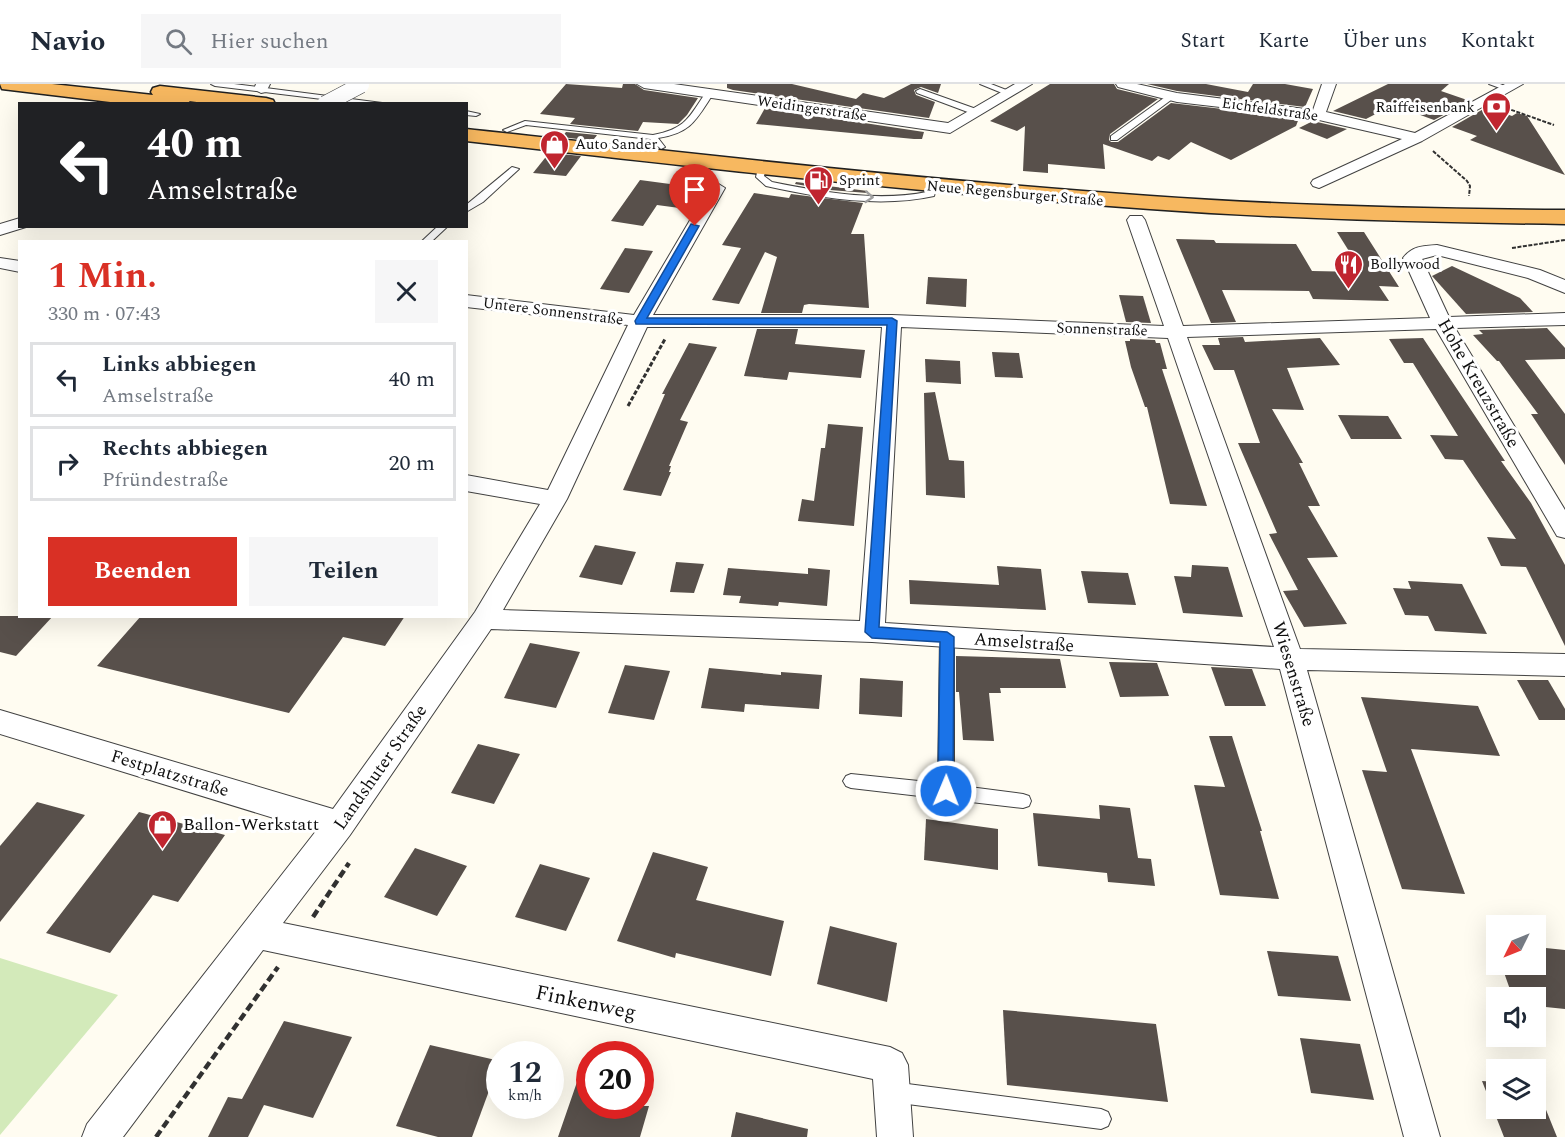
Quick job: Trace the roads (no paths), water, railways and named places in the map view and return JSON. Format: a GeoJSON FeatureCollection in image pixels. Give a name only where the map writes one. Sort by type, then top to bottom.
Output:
{"type":"FeatureCollection","features":[{"type":"Feature","properties":{"kind":"highway"},"geometry":{"type":"LineString","coordinates":[[2,84],[164,102]]}},
{"type":"Feature","properties":{"kind":"highway"},"geometry":{"type":"LineString","coordinates":[[87,84],[263,92]]}},
{"type":"Feature","properties":{"kind":"highway","name":"Neue Regensburger Straße"},"geometry":{"type":"LineString","coordinates":[[470,117],[507,130],[657,142],[1008,183],[1148,194],[1311,202],[1565,206]]}},
{"type":"Feature","properties":{"kind":"highway","name":"Neue Regensburger Straße"},"geometry":{"type":"LineString","coordinates":[[468,135],[933,186],[1143,203],[1396,216],[1565,217]]}},
{"type":"Feature","properties":{"kind":"street"},"geometry":{"type":"LineString","coordinates":[[330,102],[362,84]]}},
{"type":"Feature","properties":{"kind":"street","name":"Weidingerstraße"},"geometry":{"type":"LineString","coordinates":[[644,84],[950,128],[1025,84]]}},
{"type":"Feature","properties":{"kind":"street","name":"Eichfeldstraße"},"geometry":{"type":"LineString","coordinates":[[1123,84],[1177,98],[1269,107],[1318,115],[1417,138]]}},
{"type":"Feature","properties":{"kind":"street"},"geometry":{"type":"LineString","coordinates":[[1177,98],[1189,84]]}},
{"type":"Feature","properties":{"kind":"street"},"geometry":{"type":"LineString","coordinates":[[1318,115],[1329,84]]}},
{"type":"Feature","properties":{"kind":"street"},"geometry":{"type":"LineString","coordinates":[[1319,183],[1417,138],[1486,101],[1506,86]]}},
{"type":"Feature","properties":{"kind":"street"},"geometry":{"type":"LineString","coordinates":[[751,100],[771,89]]}},
{"type":"Feature","properties":{"kind":"street","name":"Landshuter Straße"},"geometry":{"type":"LineString","coordinates":[[100,1137],[339,825],[484,619],[555,499],[640,321],[717,188]]}},
{"type":"Feature","properties":{"kind":"street","name":"Wiesenstraße"},"geometry":{"type":"LineString","coordinates":[[1136,220],[1291,659],[1422,1137]]}},
{"type":"Feature","properties":{"kind":"street"},"geometry":{"type":"LineString","coordinates":[[0,230],[18,224]]}},
{"type":"Feature","properties":{"kind":"street","name":"Hohe Kreuzstraße"},"geometry":{"type":"LineString","coordinates":[[1565,286],[1534,274],[1437,250],[1420,252],[1412,258],[1442,322],[1565,530]]}},
{"type":"Feature","properties":{"kind":"street"},"geometry":{"type":"LineString","coordinates":[[0,263],[18,267]]}},
{"type":"Feature","properties":{"kind":"street","name":"Untere Sonnenstraße"},"geometry":{"type":"LineString","coordinates":[[468,301],[640,321]]}},
{"type":"Feature","properties":{"kind":"street","name":"Sonnenstraße"},"geometry":{"type":"LineString","coordinates":[[640,321],[892,321],[1174,332],[1565,319]]}},
{"type":"Feature","properties":{"kind":"street"},"geometry":{"type":"LineString","coordinates":[[872,632],[892,321]]}},
{"type":"Feature","properties":{"kind":"street"},"geometry":{"type":"LineString","coordinates":[[468,483],[555,499]]}},
{"type":"Feature","properties":{"kind":"street","name":"Amselstraße"},"geometry":{"type":"LineString","coordinates":[[484,619],[872,632],[1291,659],[1565,664]]}},
{"type":"Feature","properties":{"kind":"street","name":"Festplatzstraße"},"geometry":{"type":"LineString","coordinates":[[0,722],[339,825]]}},
{"type":"Feature","properties":{"kind":"street","name":"Finkenweg"},"geometry":{"type":"LineString","coordinates":[[255,933],[891,1065],[895,1137]]}},
{"type":"Feature","properties":{"kind":"lane"},"geometry":{"type":"LineString","coordinates":[[215,84],[263,92],[294,93],[370,102]]}},
{"type":"Feature","properties":{"kind":"lane"},"geometry":{"type":"LineString","coordinates":[[294,93],[312,84]]}},
{"type":"Feature","properties":{"kind":"lane"},"geometry":{"type":"LineString","coordinates":[[984,84],[1010,93]]}},
{"type":"Feature","properties":{"kind":"lane"},"geometry":{"type":"LineString","coordinates":[[920,91],[976,112]]}},
{"type":"Feature","properties":{"kind":"lane"},"geometry":{"type":"LineString","coordinates":[[657,142],[687,128],[709,94]]}},
{"type":"Feature","properties":{"kind":"lane"},"geometry":{"type":"LineString","coordinates":[[1114,138],[1177,98]]}},
{"type":"Feature","properties":{"kind":"lane"},"geometry":{"type":"LineString","coordinates":[[468,208],[515,169]]}},
{"type":"Feature","properties":{"kind":"lane"},"geometry":{"type":"LineString","coordinates":[[427,240],[442,228]]}},
{"type":"Feature","properties":{"kind":"lane"},"geometry":{"type":"LineString","coordinates":[[946,791],[947,637]]}},
{"type":"Feature","properties":{"kind":"lane"},"geometry":{"type":"LineString","coordinates":[[851,781],[1023,801]]}},
{"type":"Feature","properties":{"kind":"lane"},"geometry":{"type":"LineString","coordinates":[[892,1092],[1101,1119]]}},
{"type":"Feature","properties":{"kind":"place","name":"Raiffeisenbank"},"geometry":{"type":"Point","coordinates":[1496,132]}},
{"type":"Feature","properties":{"kind":"place","name":"Auto Sander"},"geometry":{"type":"Point","coordinates":[554,170]}},
{"type":"Feature","properties":{"kind":"place","name":"Sprint"},"geometry":{"type":"Point","coordinates":[818,206]}},
{"type":"Feature","properties":{"kind":"place","name":"Bollywood"},"geometry":{"type":"Point","coordinates":[1349,290]}},
{"type":"Feature","properties":{"kind":"place","name":"Ballon-Werkstatt"},"geometry":{"type":"Point","coordinates":[162,850]}}]}
